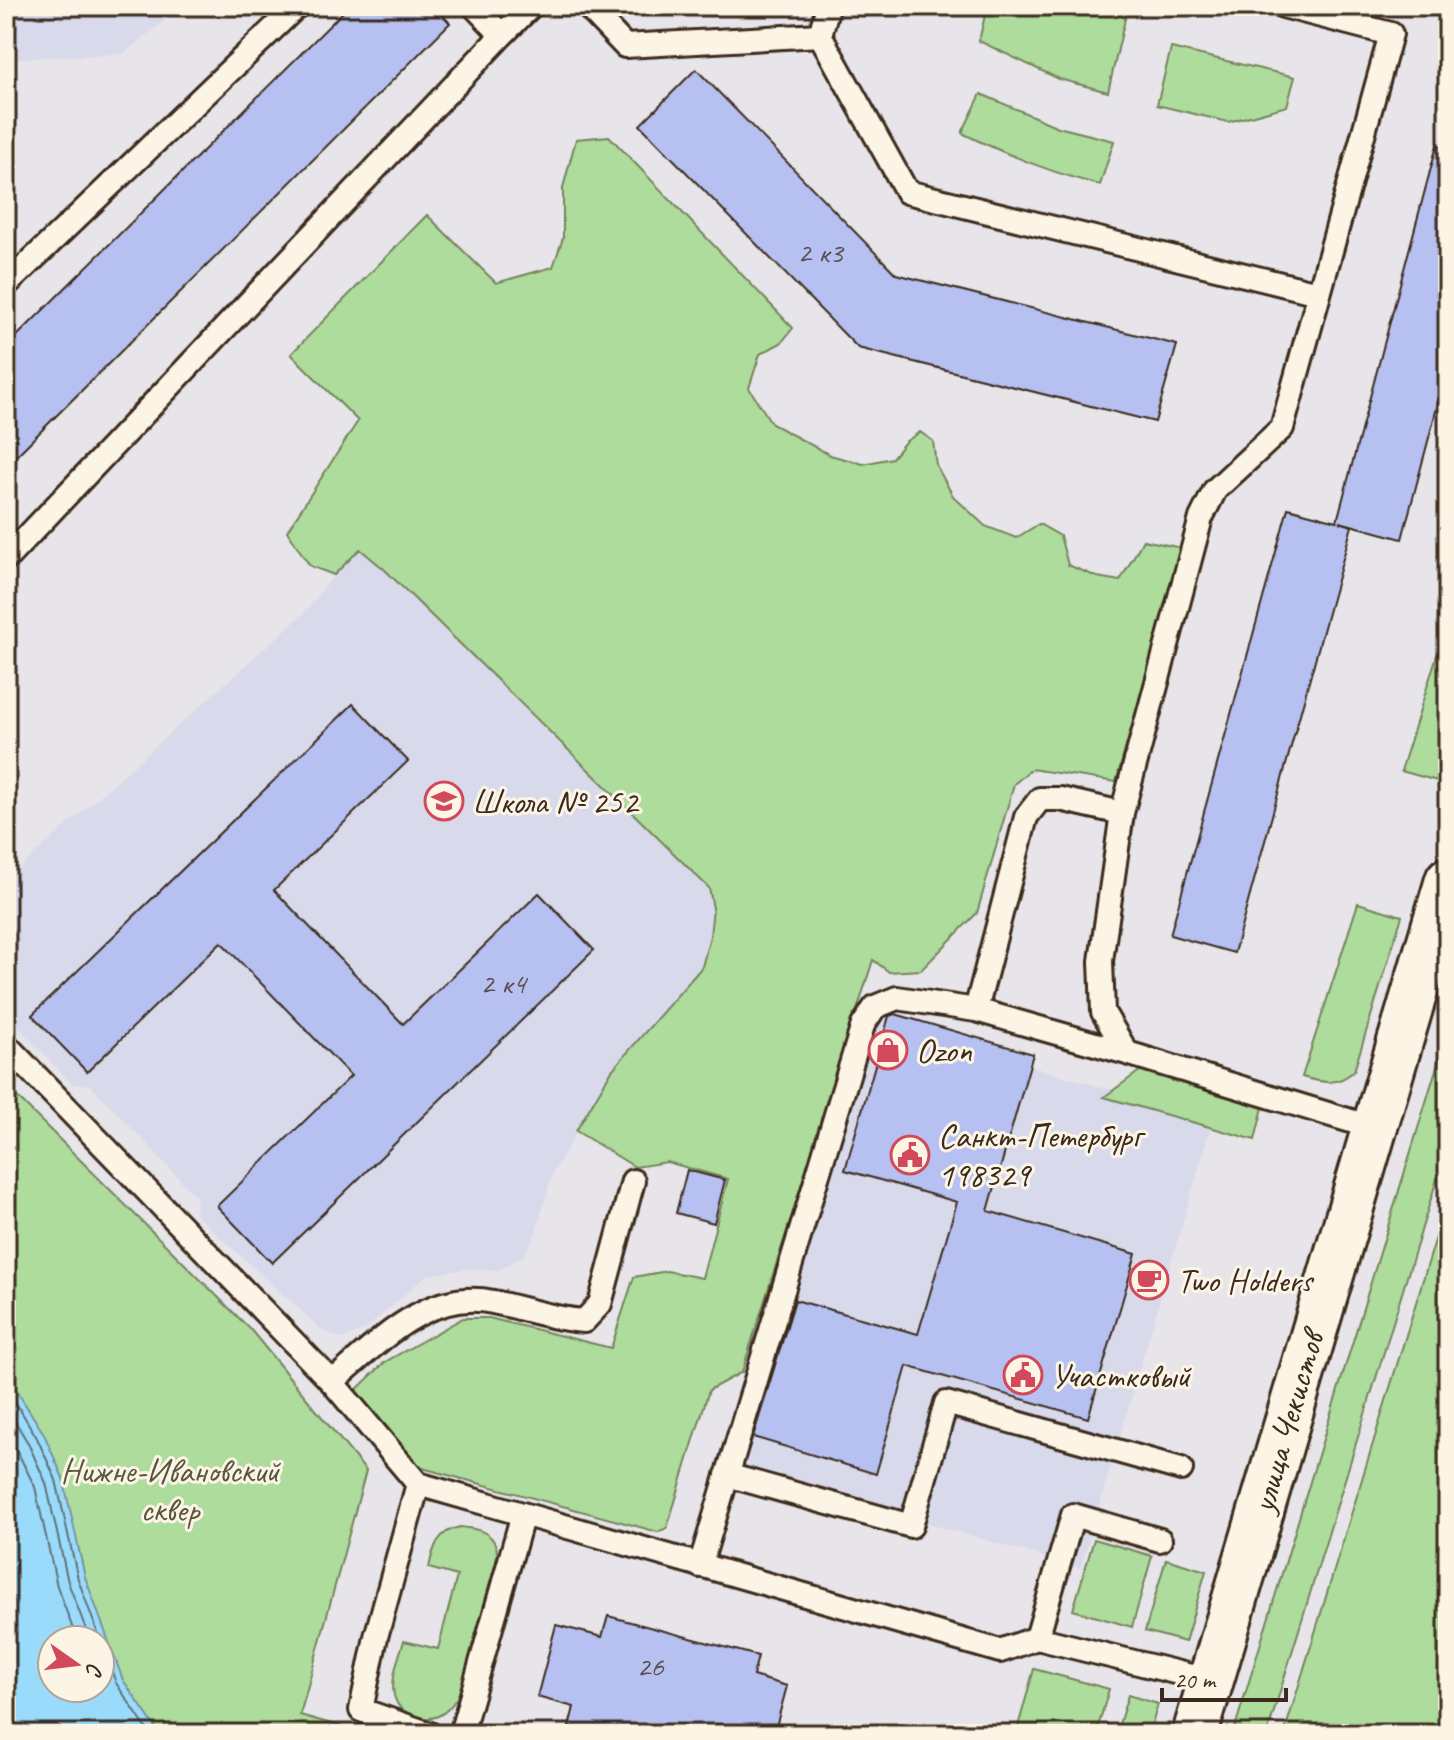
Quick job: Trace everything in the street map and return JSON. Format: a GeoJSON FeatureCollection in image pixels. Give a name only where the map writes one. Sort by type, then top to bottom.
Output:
{"type":"FeatureCollection","features":[{"type":"Feature","properties":{"kind":"street","name":"улица Чекистов"},"geometry":{"type":"LineString","coordinates":[[1195,1734],[1448,880]]}},
{"type":"Feature","properties":{"kind":"lane"},"geometry":{"type":"LineString","coordinates":[[6,285],[297,6]]}},
{"type":"Feature","properties":{"kind":"lane"},"geometry":{"type":"LineString","coordinates":[[474,6],[502,35]]}},
{"type":"Feature","properties":{"kind":"lane"},"geometry":{"type":"LineString","coordinates":[[6,559],[531,6]]}},
{"type":"Feature","properties":{"kind":"lane"},"geometry":{"type":"LineString","coordinates":[[587,6],[625,46],[820,35]]}},
{"type":"Feature","properties":{"kind":"lane"},"geometry":{"type":"LineString","coordinates":[[828,6],[820,35],[907,192],[1318,293]]}},
{"type":"Feature","properties":{"kind":"lane"},"geometry":{"type":"LineString","coordinates":[[1127,1053],[1103,1012],[1101,961],[1122,813],[1201,518],[1215,490],[1282,428],[1391,34],[1283,6]]}},
{"type":"Feature","properties":{"kind":"lane"},"geometry":{"type":"LineString","coordinates":[[976,1010],[1026,817],[1040,799],[1060,799],[1122,813]]}},
{"type":"Feature","properties":{"kind":"lane"},"geometry":{"type":"LineString","coordinates":[[700,1566],[863,1025],[875,1007],[897,998],[976,1010],[1374,1128]]}},
{"type":"Feature","properties":{"kind":"lane"},"geometry":{"type":"LineString","coordinates":[[6,1045],[332,1382],[418,1484],[1000,1651],[1037,1638],[1211,1681]]}},
{"type":"Feature","properties":{"kind":"lane"},"geometry":{"type":"LineString","coordinates":[[332,1382],[404,1321],[436,1306],[464,1299],[490,1301],[555,1319],[584,1321],[600,1304],[633,1181]]}},
{"type":"Feature","properties":{"kind":"lane"},"geometry":{"type":"LineString","coordinates":[[727,1475],[911,1526],[946,1403],[1181,1469]]}},
{"type":"Feature","properties":{"kind":"lane"},"geometry":{"type":"LineString","coordinates":[[418,1484],[376,1637],[361,1710],[430,1734]]}},
{"type":"Feature","properties":{"kind":"lane"},"geometry":{"type":"LineString","coordinates":[[461,1734],[523,1514]]}},
{"type":"Feature","properties":{"kind":"lane"},"geometry":{"type":"LineString","coordinates":[[1037,1638],[1073,1515],[1160,1540]]}},
{"type":"Feature","properties":{"kind":"shaded area"},"geometry":{"type":"Polygon","coordinates":[[[6,6],[182,6],[123,54],[6,59],[6,6]]]}},
{"type":"Feature","properties":{"kind":"shaded area","name":"Школа № 252"},"geometry":{"type":"Polygon","coordinates":[[[360,549],[709,888],[713,908],[702,967],[612,1070],[552,1175],[535,1235],[523,1256],[500,1270],[466,1269],[427,1275],[366,1329],[343,1339],[324,1332],[195,1214],[196,1197],[147,1144],[90,1085],[72,1084],[6,1014],[6,880],[305,612],[334,575],[360,549]]]}},
{"type":"Feature","properties":{"kind":"shaded area"},"geometry":{"type":"Polygon","coordinates":[[[861,1016],[1213,1120],[1081,1568],[729,1465],[861,1016]]]}},
{"type":"Feature","properties":{"kind":"green space"},"geometry":{"type":"Polygon","coordinates":[[[987,6],[1128,6],[1108,92],[1059,79],[979,41],[987,6]]]}},
{"type":"Feature","properties":{"kind":"green space"},"geometry":{"type":"Polygon","coordinates":[[[1171,48],[1295,77],[1287,106],[1228,122],[1157,105],[1171,48]]]}},
{"type":"Feature","properties":{"kind":"green space"},"geometry":{"type":"Polygon","coordinates":[[[981,94],[1058,127],[1114,141],[1100,185],[1030,163],[962,133],[981,94]]]}},
{"type":"Feature","properties":{"kind":"green space"},"geometry":{"type":"Polygon","coordinates":[[[609,136],[793,328],[781,343],[760,354],[749,388],[772,424],[830,455],[863,464],[892,458],[905,442],[920,432],[933,441],[936,465],[953,496],[985,526],[1016,538],[1039,524],[1060,536],[1068,565],[1097,577],[1120,581],[1143,540],[1182,548],[1116,782],[1031,769],[1014,784],[977,913],[921,970],[889,972],[873,960],[742,1372],[709,1390],[667,1528],[658,1532],[415,1466],[351,1395],[385,1362],[463,1318],[489,1318],[611,1348],[634,1277],[667,1271],[702,1278],[728,1179],[667,1162],[635,1167],[576,1131],[612,1070],[702,967],[713,908],[709,888],[384,569],[360,549],[334,575],[310,566],[287,531],[358,421],[291,354],[427,215],[496,283],[553,267],[563,238],[563,188],[576,139],[609,136]]]}},
{"type":"Feature","properties":{"kind":"green space"},"geometry":{"type":"Polygon","coordinates":[[[1437,655],[1448,658],[1448,758],[1441,782],[1401,771],[1437,655]]]}},
{"type":"Feature","properties":{"kind":"green space"},"geometry":{"type":"Polygon","coordinates":[[[1358,903],[1402,916],[1354,1071],[1330,1082],[1302,1077],[1358,903]]]}},
{"type":"Feature","properties":{"kind":"green space"},"geometry":{"type":"Polygon","coordinates":[[[1448,1030],[1448,1143],[1267,1734],[1233,1734],[1448,1030]]]}},
{"type":"Feature","properties":{"kind":"green space"},"geometry":{"type":"Polygon","coordinates":[[[1141,1070],[1264,1103],[1255,1140],[1104,1097],[1141,1070]]]}},
{"type":"Feature","properties":{"kind":"green space","name":"Нижне-Ивановский сквер"},"geometry":{"type":"Polygon","coordinates":[[[6,1086],[250,1329],[366,1471],[300,1715],[367,1734],[6,1734],[6,1086]]]}},
{"type":"Feature","properties":{"kind":"green space"},"geometry":{"type":"Polygon","coordinates":[[[1448,1198],[1448,1734],[1284,1734],[1448,1198]]]}},
{"type":"Feature","properties":{"kind":"green space"},"geometry":{"type":"Polygon","coordinates":[[[460,1527],[481,1531],[490,1537],[496,1546],[495,1569],[461,1691],[445,1712],[423,1718],[407,1713],[399,1706],[394,1697],[394,1675],[404,1641],[438,1649],[457,1576],[429,1568],[438,1541],[446,1532],[460,1527]]]}},
{"type":"Feature","properties":{"kind":"green space"},"geometry":{"type":"Polygon","coordinates":[[[1094,1539],[1152,1556],[1132,1627],[1073,1610],[1094,1539]]]}},
{"type":"Feature","properties":{"kind":"green space"},"geometry":{"type":"Polygon","coordinates":[[[1166,1559],[1206,1571],[1185,1642],[1145,1631],[1166,1559]]]}},
{"type":"Feature","properties":{"kind":"green space"},"geometry":{"type":"Polygon","coordinates":[[[1034,1669],[1109,1689],[1096,1734],[1016,1734],[1034,1669]]]}},
{"type":"Feature","properties":{"kind":"green space"},"geometry":{"type":"Polygon","coordinates":[[[1128,1695],[1158,1704],[1149,1734],[1116,1734],[1128,1695]]]}},
{"type":"Feature","properties":{"kind":"water"},"geometry":{"type":"Polygon","coordinates":[[[6,1374],[44,1434],[63,1478],[85,1577],[102,1624],[36,1624],[36,1704],[116,1704],[116,1661],[123,1680],[160,1734],[6,1734],[6,1374]]]}},
{"type":"Feature","properties":{"kind":"building"},"geometry":{"type":"Polygon","coordinates":[[[349,6],[434,6],[450,23],[6,466],[6,347],[349,6]]]}},
{"type":"Feature","properties":{"kind":"building"},"geometry":{"type":"Polygon","coordinates":[[[696,69],[896,274],[1177,345],[1155,422],[858,348],[640,125],[696,69]]]}},
{"type":"Feature","properties":{"kind":"building"},"geometry":{"type":"Polygon","coordinates":[[[1437,145],[1448,147],[1448,366],[1402,539],[1340,522],[1352,526],[1234,953],[1170,935],[1288,508],[1337,521],[1437,145]]]}},
{"type":"Feature","properties":{"kind":"building"},"geometry":{"type":"Polygon","coordinates":[[[353,704],[408,761],[274,890],[403,1024],[539,893],[594,950],[272,1263],[217,1206],[351,1076],[221,942],[87,1072],[32,1015],[353,704]]]}},
{"type":"Feature","properties":{"kind":"building"},"geometry":{"type":"Polygon","coordinates":[[[895,1014],[1033,1054],[988,1211],[1136,1254],[1088,1418],[907,1366],[876,1474],[753,1437],[795,1300],[918,1334],[957,1202],[845,1170],[889,1016],[895,1014]]]}},
{"type":"Feature","properties":{"kind":"building"},"geometry":{"type":"Polygon","coordinates":[[[687,1170],[725,1180],[714,1223],[676,1213],[687,1170]]]}},
{"type":"Feature","properties":{"kind":"building"},"geometry":{"type":"Polygon","coordinates":[[[608,1616],[758,1656],[753,1676],[787,1686],[774,1734],[595,1734],[569,1727],[574,1707],[537,1697],[556,1625],[602,1637],[608,1616]]]}},
{"type":"Feature","properties":{"kind":"place","name":"Школа № 252"},"geometry":{"type":"Point","coordinates":[444,801]}},
{"type":"Feature","properties":{"kind":"place","name":"Ozon"},"geometry":{"type":"Point","coordinates":[888,1050]}},
{"type":"Feature","properties":{"kind":"place","name":"Санкт-Петербург 198329"},"geometry":{"type":"Point","coordinates":[910,1155]}},
{"type":"Feature","properties":{"kind":"place","name":"Two Holders"},"geometry":{"type":"Point","coordinates":[1149,1280]}},
{"type":"Feature","properties":{"kind":"place","name":"Участковый"},"geometry":{"type":"Point","coordinates":[1023,1375]}}]}
